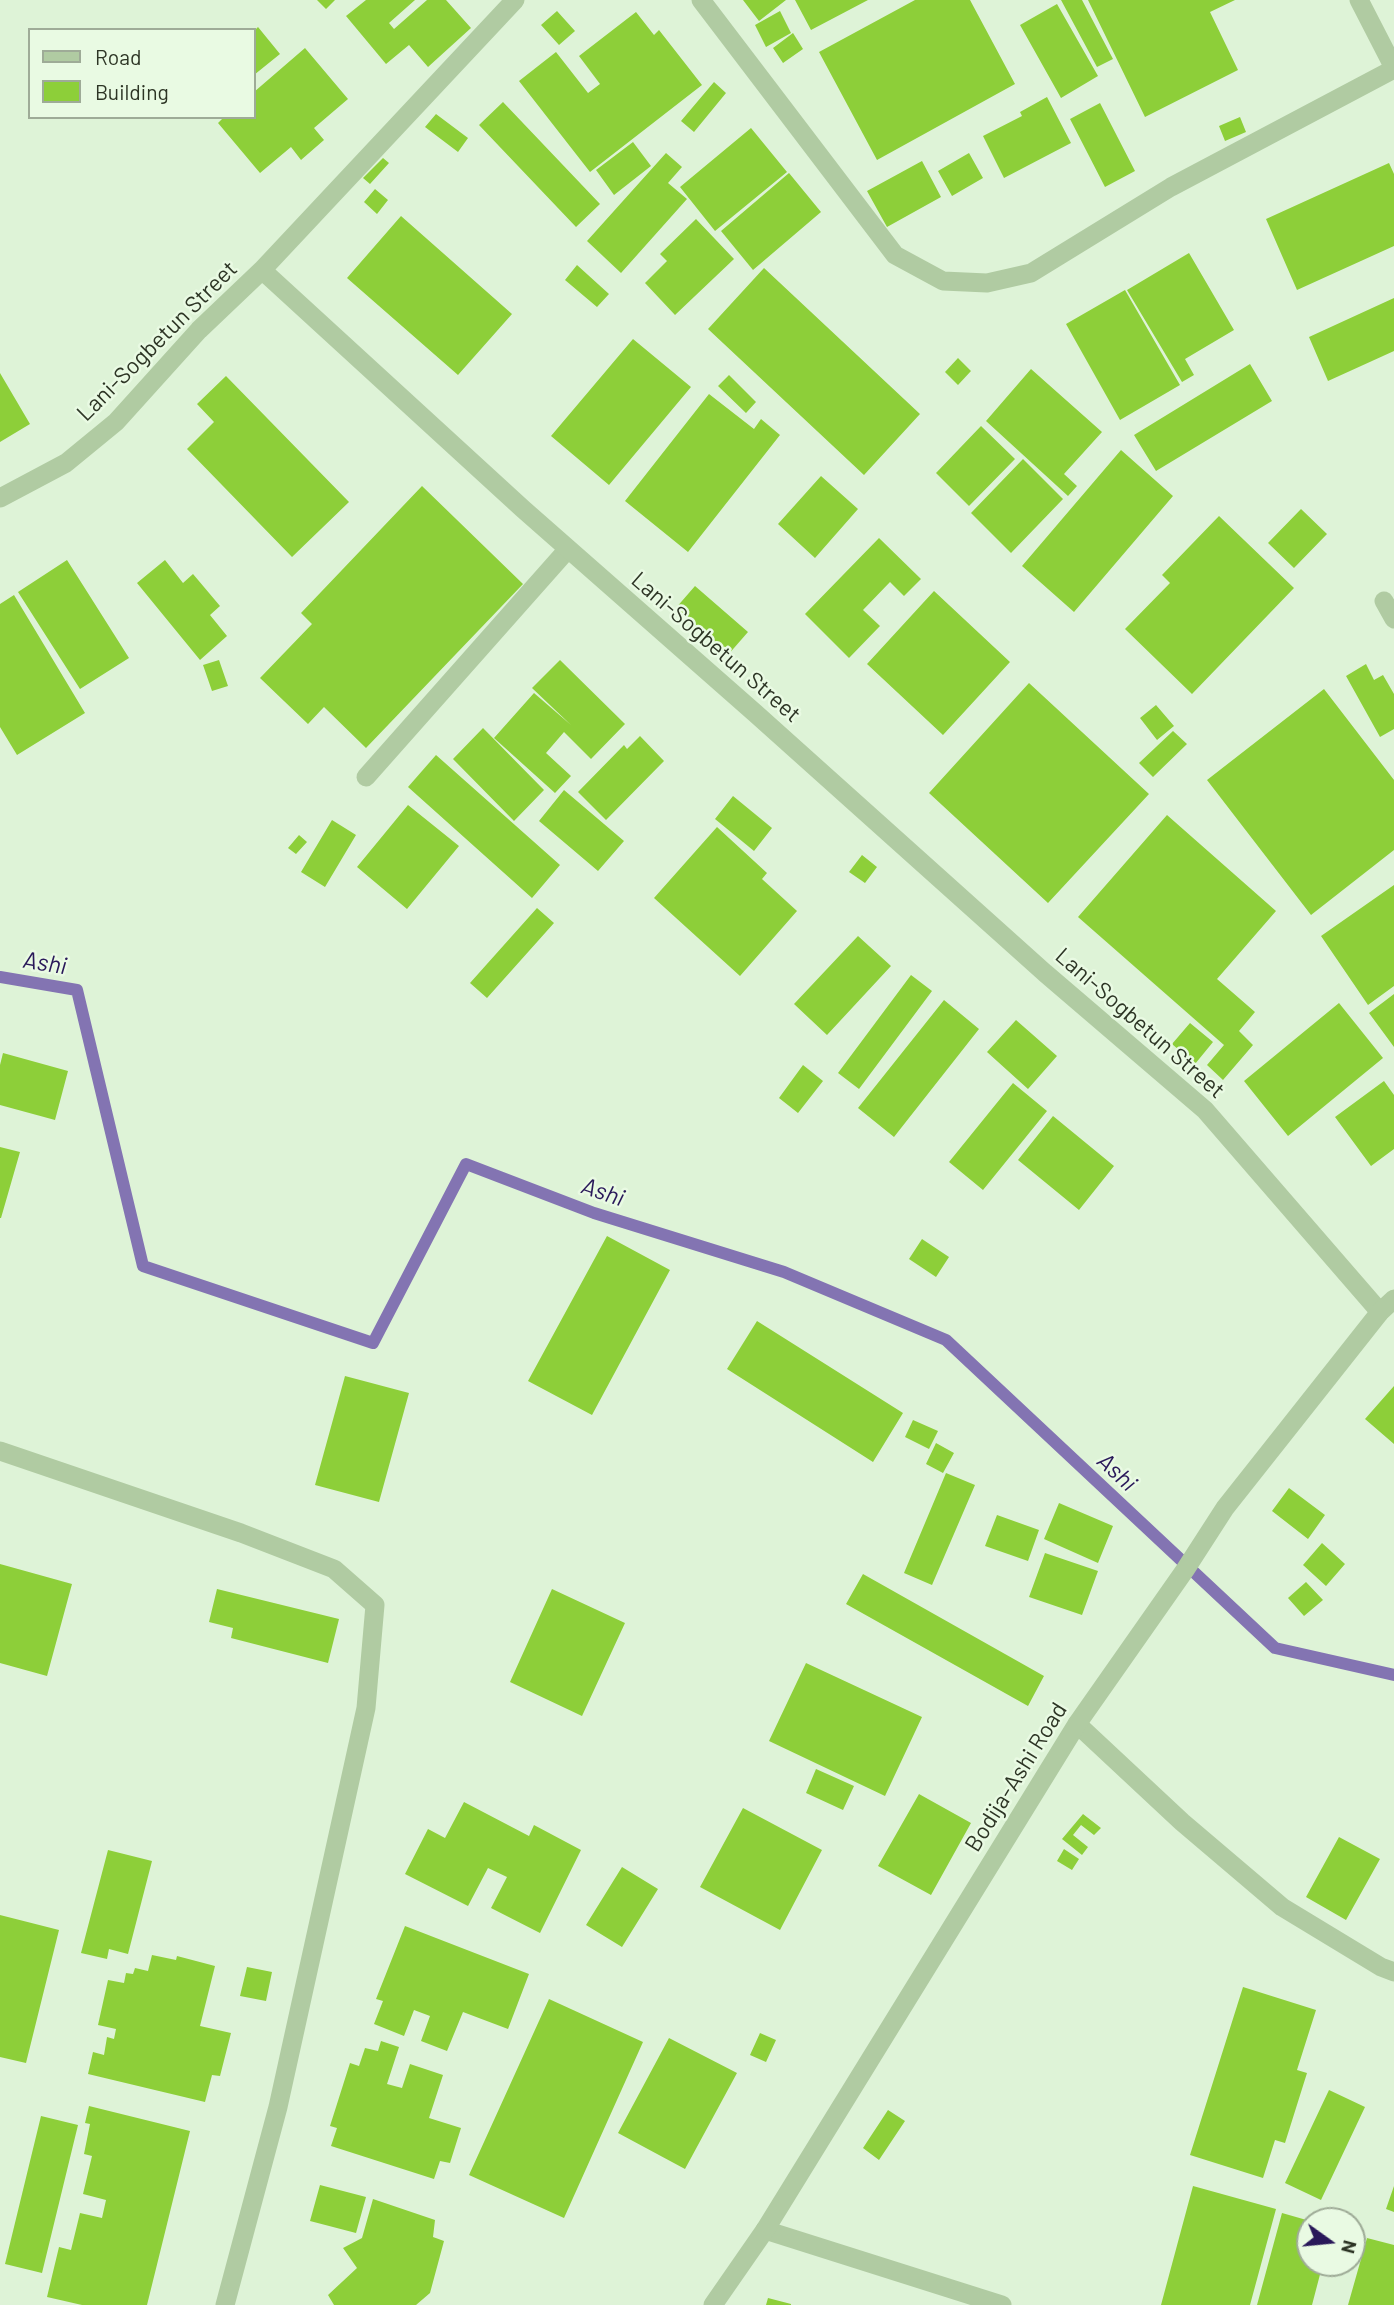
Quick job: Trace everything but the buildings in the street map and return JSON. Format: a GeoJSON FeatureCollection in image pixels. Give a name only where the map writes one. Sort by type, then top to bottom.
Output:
{"type":"FeatureCollection","features":[{"type":"Feature","properties":{"kind":"street"},"geometry":{"type":"LineString","coordinates":[[262,270],[515,0]]}},
{"type":"Feature","properties":{"kind":"street"},"geometry":{"type":"LineString","coordinates":[[701,0],[895,255],[943,281],[988,283],[1031,273],[1171,187],[1394,68],[1359,0]]}},
{"type":"Feature","properties":{"kind":"street","name":"Lani-Sogbetun Street"},"geometry":{"type":"LineString","coordinates":[[0,498],[66,463],[116,422],[199,330],[262,270],[568,549],[1045,974],[1205,1110],[1387,1305]]}},
{"type":"Feature","properties":{"kind":"street"},"geometry":{"type":"LineString","coordinates":[[366,777],[568,549]]}},
{"type":"Feature","properties":{"kind":"street"},"geometry":{"type":"LineString","coordinates":[[1384,601],[1394,619]]}},
{"type":"Feature","properties":{"kind":"street","name":"Bodija-Ashi Road"},"geometry":{"type":"LineString","coordinates":[[713,2305],[765,2230],[1077,1724],[1225,1508],[1387,1305]]}},
{"type":"Feature","properties":{"kind":"street"},"geometry":{"type":"LineString","coordinates":[[0,1451],[240,1533],[334,1569],[375,1605],[363,1721],[278,2107],[225,2305]]}},
{"type":"Feature","properties":{"kind":"street"},"geometry":{"type":"LineString","coordinates":[[1077,1724],[1182,1822],[1282,1907],[1381,1967],[1394,1972]]}},
{"type":"Feature","properties":{"kind":"street"},"geometry":{"type":"LineString","coordinates":[[765,2230],[1002,2305]]}},
{"type":"Feature","properties":{"kind":"waterway","name":"Ashi"},"geometry":{"type":"LineString","coordinates":[[0,977],[77,990],[143,1266],[373,1343],[466,1164],[594,1213],[784,1272],[946,1340],[1275,1648],[1394,1675]]}}]}
